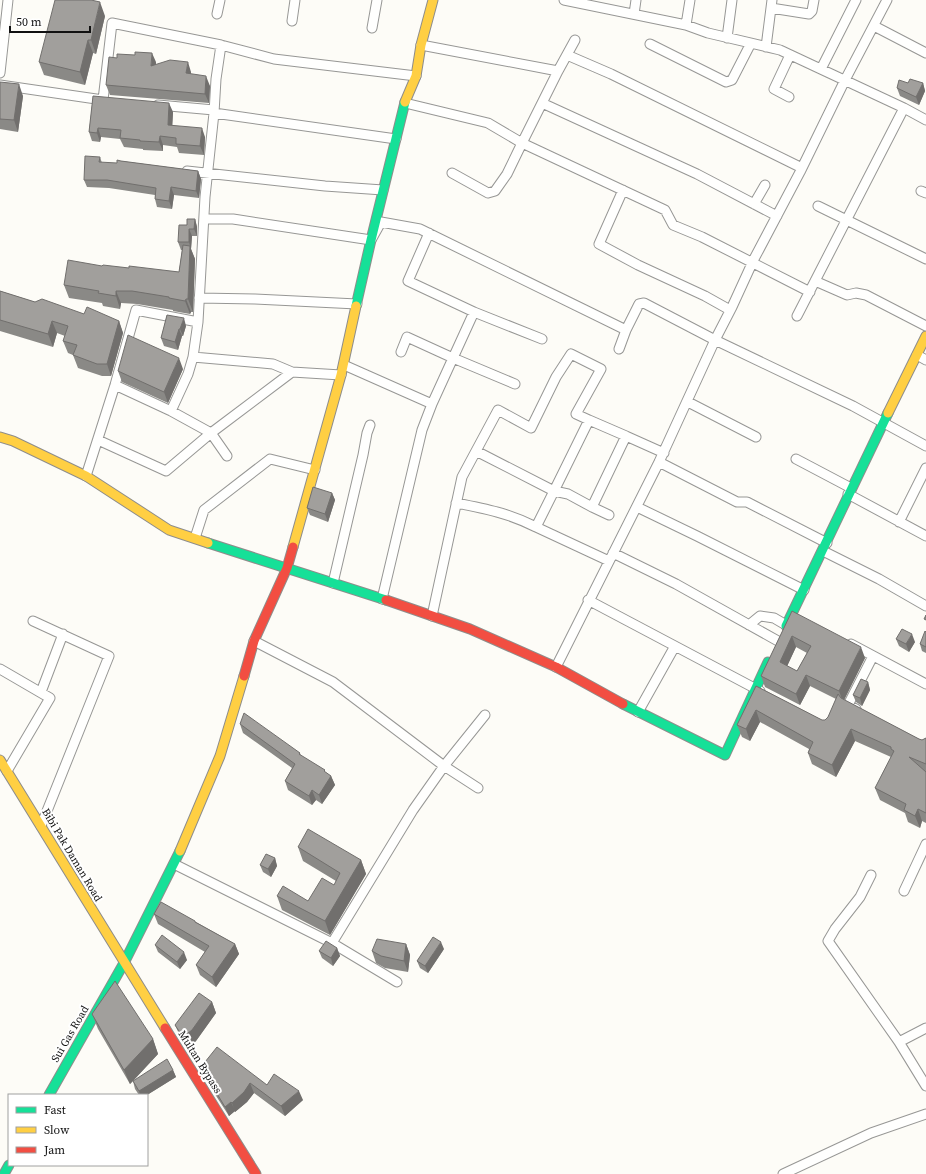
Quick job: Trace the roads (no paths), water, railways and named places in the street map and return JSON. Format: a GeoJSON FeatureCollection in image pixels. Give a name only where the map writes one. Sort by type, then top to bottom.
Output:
{"type":"FeatureCollection","features":[{"type":"Feature","properties":{"kind":"street"},"geometry":{"type":"LineString","coordinates":[[0,73],[8,0]]}},
{"type":"Feature","properties":{"kind":"street"},"geometry":{"type":"LineString","coordinates":[[217,14],[220,0]]}},
{"type":"Feature","properties":{"kind":"street"},"geometry":{"type":"LineString","coordinates":[[292,21],[296,0]]}},
{"type":"Feature","properties":{"kind":"street"},"geometry":{"type":"LineString","coordinates":[[372,28],[378,0]]}},
{"type":"Feature","properties":{"kind":"street","name":"Sui Gas Road"},"geometry":{"type":"LineString","coordinates":[[50,1094],[124,963],[174,864],[220,756],[254,641],[287,568],[342,375],[383,190],[405,103],[416,76],[433,0]]}},
{"type":"Feature","properties":{"kind":"street"},"geometry":{"type":"LineString","coordinates":[[564,0],[581,2],[686,25],[708,33],[780,50],[904,108],[926,120]]}},
{"type":"Feature","properties":{"kind":"street"},"geometry":{"type":"LineString","coordinates":[[634,14],[636,0]]}},
{"type":"Feature","properties":{"kind":"street"},"geometry":{"type":"LineString","coordinates":[[686,25],[690,0]]}},
{"type":"Feature","properties":{"kind":"street"},"geometry":{"type":"LineString","coordinates":[[727,38],[732,0]]}},
{"type":"Feature","properties":{"kind":"street"},"geometry":{"type":"LineString","coordinates":[[766,47],[772,4],[808,14],[812,11],[814,0]]}},
{"type":"Feature","properties":{"kind":"street"},"geometry":{"type":"LineString","coordinates":[[821,69],[856,0]]}},
{"type":"Feature","properties":{"kind":"street"},"geometry":{"type":"LineString","coordinates":[[556,668],[588,600],[664,453],[752,262],[802,168],[845,80],[887,0]]}},
{"type":"Feature","properties":{"kind":"street"},"geometry":{"type":"LineString","coordinates":[[0,85],[107,100],[112,23],[221,45],[274,58],[416,76]]}},
{"type":"Feature","properties":{"kind":"street"},"geometry":{"type":"LineString","coordinates":[[874,26],[926,53]]}},
{"type":"Feature","properties":{"kind":"street"},"geometry":{"type":"LineString","coordinates":[[452,173],[488,193],[495,191],[507,174],[558,70],[575,40]]}},
{"type":"Feature","properties":{"kind":"street"},"geometry":{"type":"LineString","coordinates":[[650,44],[726,82],[732,80],[751,43]]}},
{"type":"Feature","properties":{"kind":"street"},"geometry":{"type":"LineString","coordinates":[[172,411],[188,374],[198,322],[204,219],[216,79],[221,45]]}},
{"type":"Feature","properties":{"kind":"street"},"geometry":{"type":"LineString","coordinates":[[422,45],[558,70]]}},
{"type":"Feature","properties":{"kind":"street"},"geometry":{"type":"LineString","coordinates":[[567,55],[611,74],[802,168]]}},
{"type":"Feature","properties":{"kind":"street"},"geometry":{"type":"LineString","coordinates":[[789,97],[774,89],[790,55]]}},
{"type":"Feature","properties":{"kind":"street"},"geometry":{"type":"LineString","coordinates":[[405,103],[488,123],[522,143],[665,210],[673,224],[702,237],[810,292]]}},
{"type":"Feature","properties":{"kind":"street"},"geometry":{"type":"LineString","coordinates":[[542,103],[697,174],[776,216]]}},
{"type":"Feature","properties":{"kind":"street"},"geometry":{"type":"LineString","coordinates":[[150,104],[214,111],[396,139]]}},
{"type":"Feature","properties":{"kind":"street"},"geometry":{"type":"LineString","coordinates":[[797,316],[904,108]]}},
{"type":"Feature","properties":{"kind":"street"},"geometry":{"type":"LineString","coordinates":[[178,170],[325,186],[383,190]]}},
{"type":"Feature","properties":{"kind":"street"},"geometry":{"type":"LineString","coordinates":[[754,204],[764,185]]}},
{"type":"Feature","properties":{"kind":"street"},"geometry":{"type":"LineString","coordinates":[[624,190],[599,244],[638,265],[705,296],[730,310]]}},
{"type":"Feature","properties":{"kind":"street"},"geometry":{"type":"LineString","coordinates":[[818,206],[926,259]]}},
{"type":"Feature","properties":{"kind":"street"},"geometry":{"type":"LineString","coordinates":[[204,219],[233,219],[371,240],[381,222],[420,229],[626,330]]}},
{"type":"Feature","properties":{"kind":"street"},"geometry":{"type":"LineString","coordinates":[[429,234],[408,281],[474,312],[542,339]]}},
{"type":"Feature","properties":{"kind":"street"},"geometry":{"type":"LineString","coordinates":[[815,281],[847,295],[856,293],[866,295],[926,326]]}},
{"type":"Feature","properties":{"kind":"street"},"geometry":{"type":"LineString","coordinates":[[199,298],[357,304]]}},
{"type":"Feature","properties":{"kind":"street"},"geometry":{"type":"LineString","coordinates":[[619,349],[626,330],[640,304],[644,303],[715,340],[846,403],[926,446]]}},
{"type":"Feature","properties":{"kind":"street"},"geometry":{"type":"LineString","coordinates":[[86,476],[115,385],[136,310],[198,322]]}},
{"type":"Feature","properties":{"kind":"street"},"geometry":{"type":"LineString","coordinates":[[382,599],[422,430],[432,404],[474,312]]}},
{"type":"Feature","properties":{"kind":"street"},"geometry":{"type":"LineString","coordinates":[[0,437],[13,441],[86,476],[169,530],[470,629],[556,668],[638,712],[725,755],[786,625],[797,615],[804,590],[825,547],[849,491],[926,336]]}},
{"type":"Feature","properties":{"kind":"street"},"geometry":{"type":"LineString","coordinates":[[401,352],[408,337],[515,384]]}},
{"type":"Feature","properties":{"kind":"street"},"geometry":{"type":"LineString","coordinates":[[432,616],[462,477],[498,410],[531,428],[556,377],[571,354],[601,369],[576,414],[664,453]]}},
{"type":"Feature","properties":{"kind":"street"},"geometry":{"type":"LineString","coordinates":[[917,355],[926,360]]}},
{"type":"Feature","properties":{"kind":"street"},"geometry":{"type":"LineString","coordinates":[[192,358],[273,364],[292,372],[342,375]]}},
{"type":"Feature","properties":{"kind":"street"},"geometry":{"type":"LineString","coordinates":[[344,365],[432,404]]}},
{"type":"Feature","properties":{"kind":"street"},"geometry":{"type":"LineString","coordinates":[[98,440],[166,471],[211,433],[292,372]]}},
{"type":"Feature","properties":{"kind":"street"},"geometry":{"type":"LineString","coordinates":[[115,385],[172,411],[211,433],[227,456]]}},
{"type":"Feature","properties":{"kind":"street"},"geometry":{"type":"LineString","coordinates":[[688,402],[756,436]]}},
{"type":"Feature","properties":{"kind":"street"},"geometry":{"type":"LineString","coordinates":[[536,527],[589,420]]}},
{"type":"Feature","properties":{"kind":"street"},"geometry":{"type":"LineString","coordinates":[[333,583],[370,425]]}},
{"type":"Feature","properties":{"kind":"street"},"geometry":{"type":"LineString","coordinates":[[592,507],[626,436]]}},
{"type":"Feature","properties":{"kind":"street"},"geometry":{"type":"LineString","coordinates":[[476,451],[554,491],[568,494],[609,515]]}},
{"type":"Feature","properties":{"kind":"street"},"geometry":{"type":"LineString","coordinates":[[195,538],[204,510],[270,459],[315,470]]}},
{"type":"Feature","properties":{"kind":"street"},"geometry":{"type":"LineString","coordinates":[[796,459],[899,522],[926,536]]}},
{"type":"Feature","properties":{"kind":"street"},"geometry":{"type":"LineString","coordinates":[[659,462],[738,502],[747,502],[926,606]]}},
{"type":"Feature","properties":{"kind":"street"},"geometry":{"type":"LineString","coordinates":[[899,522],[926,468]]}},
{"type":"Feature","properties":{"kind":"street"},"geometry":{"type":"LineString","coordinates":[[456,503],[498,512],[517,518],[676,584],[749,625],[775,648]]}},
{"type":"Feature","properties":{"kind":"street"},"geometry":{"type":"LineString","coordinates":[[637,507],[804,590]]}},
{"type":"Feature","properties":{"kind":"street"},"geometry":{"type":"LineString","coordinates":[[588,600],[769,695]]}},
{"type":"Feature","properties":{"kind":"street"},"geometry":{"type":"LineString","coordinates":[[749,625],[760,616],[774,618],[786,625]]}},
{"type":"Feature","properties":{"kind":"street"},"geometry":{"type":"LineString","coordinates":[[33,621],[109,656],[40,826]]}},
{"type":"Feature","properties":{"kind":"street"},"geometry":{"type":"LineString","coordinates":[[41,692],[63,634]]}},
{"type":"Feature","properties":{"kind":"street"},"geometry":{"type":"LineString","coordinates":[[840,638],[926,684]]}},
{"type":"Feature","properties":{"kind":"street"},"geometry":{"type":"LineString","coordinates":[[254,641],[333,682],[444,766],[478,788]]}},
{"type":"Feature","properties":{"kind":"street"},"geometry":{"type":"LineString","coordinates":[[638,712],[675,646]]}},
{"type":"Feature","properties":{"kind":"street"},"geometry":{"type":"LineString","coordinates":[[867,715],[848,705],[873,656]]}},
{"type":"Feature","properties":{"kind":"street"},"geometry":{"type":"LineString","coordinates":[[0,669],[50,698],[7,770]]}},
{"type":"Feature","properties":{"kind":"street"},"geometry":{"type":"LineString","coordinates":[[332,943],[414,810],[444,766],[485,715]]}},
{"type":"Feature","properties":{"kind":"street","name":"Bibi Pak Daman Road"},"geometry":{"type":"LineString","coordinates":[[0,760],[124,963]]}},
{"type":"Feature","properties":{"kind":"street"},"geometry":{"type":"LineString","coordinates":[[904,891],[926,844]]}},
{"type":"Feature","properties":{"kind":"street"},"geometry":{"type":"LineString","coordinates":[[174,864],[332,943],[397,982]]}},
{"type":"Feature","properties":{"kind":"street"},"geometry":{"type":"LineString","coordinates":[[871,875],[860,897],[835,929],[828,941],[899,1042],[926,1086]]}},
{"type":"Feature","properties":{"kind":"street","name":"Multan Bypass"},"geometry":{"type":"LineString","coordinates":[[124,963],[256,1174]]}},
{"type":"Feature","properties":{"kind":"street"},"geometry":{"type":"LineString","coordinates":[[899,1042],[926,1028]]}},
{"type":"Feature","properties":{"kind":"street"},"geometry":{"type":"LineString","coordinates":[[783,1174],[871,1133],[926,1114]]}}]}
